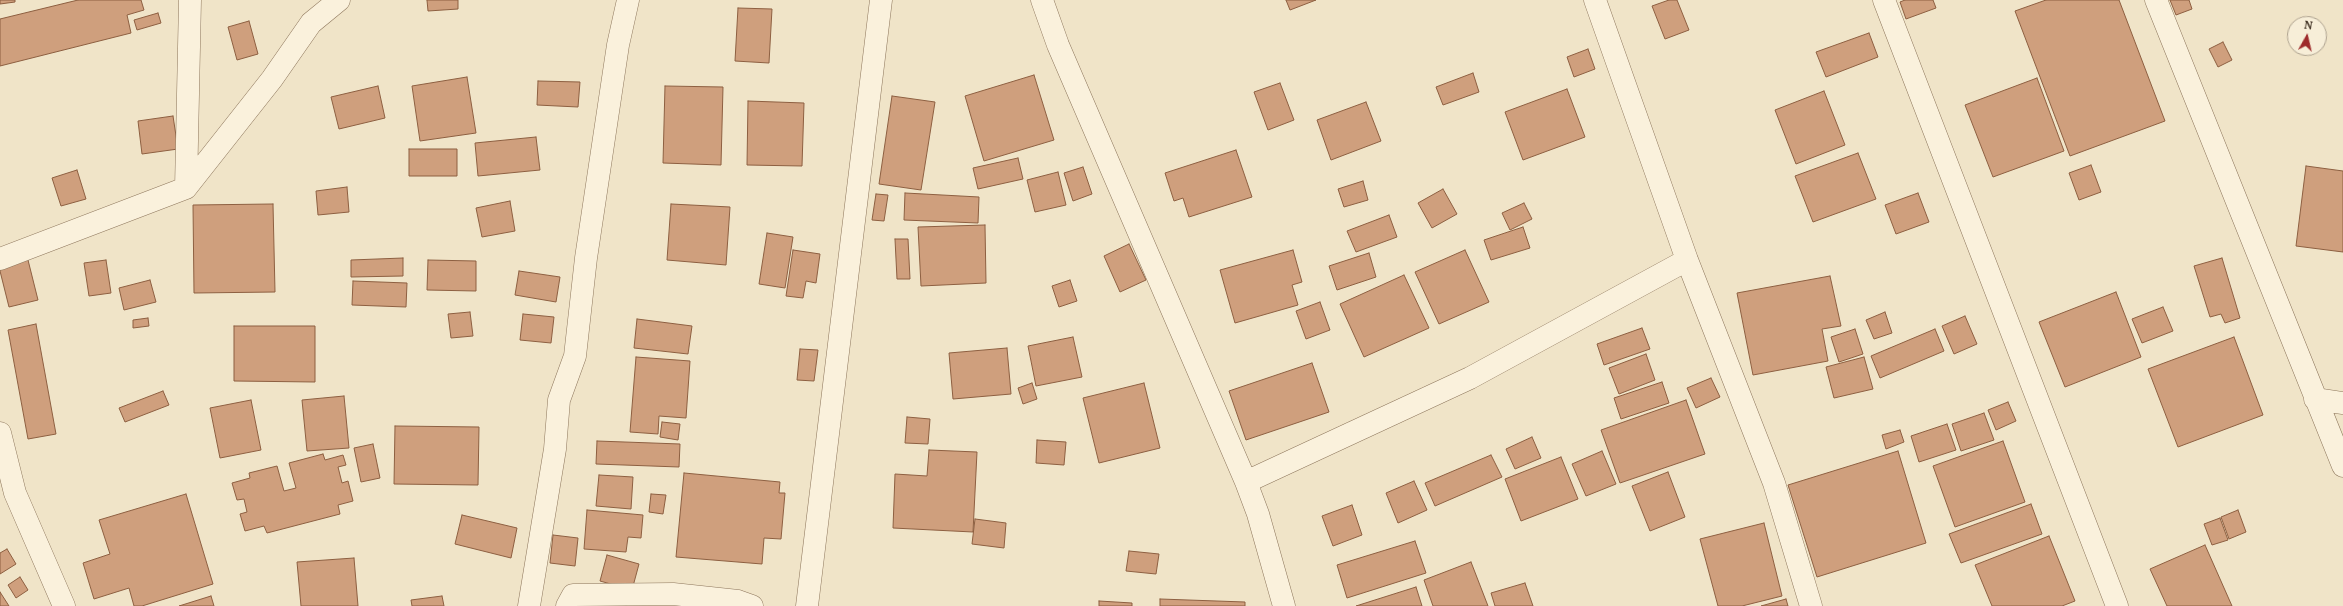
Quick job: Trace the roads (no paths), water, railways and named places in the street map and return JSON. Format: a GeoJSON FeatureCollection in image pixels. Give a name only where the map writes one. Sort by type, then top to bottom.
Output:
{"type":"FeatureCollection","features":[{"type":"Feature","properties":{"kind":"street"},"geometry":{"type":"LineString","coordinates":[[186,188],[190,0]]}},
{"type":"Feature","properties":{"kind":"street"},"geometry":{"type":"LineString","coordinates":[[0,259],[186,188],[272,79],[311,23],[339,0]]}},
{"type":"Feature","properties":{"kind":"street"},"geometry":{"type":"LineString","coordinates":[[529,606],[555,449],[559,400],[575,356],[586,258],[616,53],[628,0]]}},
{"type":"Feature","properties":{"kind":"street"},"geometry":{"type":"LineString","coordinates":[[807,606],[880,0]]}},
{"type":"Feature","properties":{"kind":"street"},"geometry":{"type":"LineString","coordinates":[[1042,0],[1058,44],[1246,482],[1258,514],[1284,606]]}},
{"type":"Feature","properties":{"kind":"street"},"geometry":{"type":"LineString","coordinates":[[1595,0],[1687,260],[1774,483],[1811,606]]}},
{"type":"Feature","properties":{"kind":"street"},"geometry":{"type":"LineString","coordinates":[[1884,0],[2117,606]]}},
{"type":"Feature","properties":{"kind":"street"},"geometry":{"type":"LineString","coordinates":[[2156,0],[2343,466]]}},
{"type":"Feature","properties":{"kind":"street"},"geometry":{"type":"LineString","coordinates":[[1246,482],[1470,378],[1687,260]]}},
{"type":"Feature","properties":{"kind":"street"},"geometry":{"type":"LineString","coordinates":[[2315,399],[2343,402]]}},
{"type":"Feature","properties":{"kind":"street"},"geometry":{"type":"LineString","coordinates":[[0,433],[15,493],[64,606]]}},
{"type":"Feature","properties":{"kind":"street"},"geometry":{"type":"LineString","coordinates":[[567,606],[573,595],[673,594],[738,601],[752,606]]}}]}
